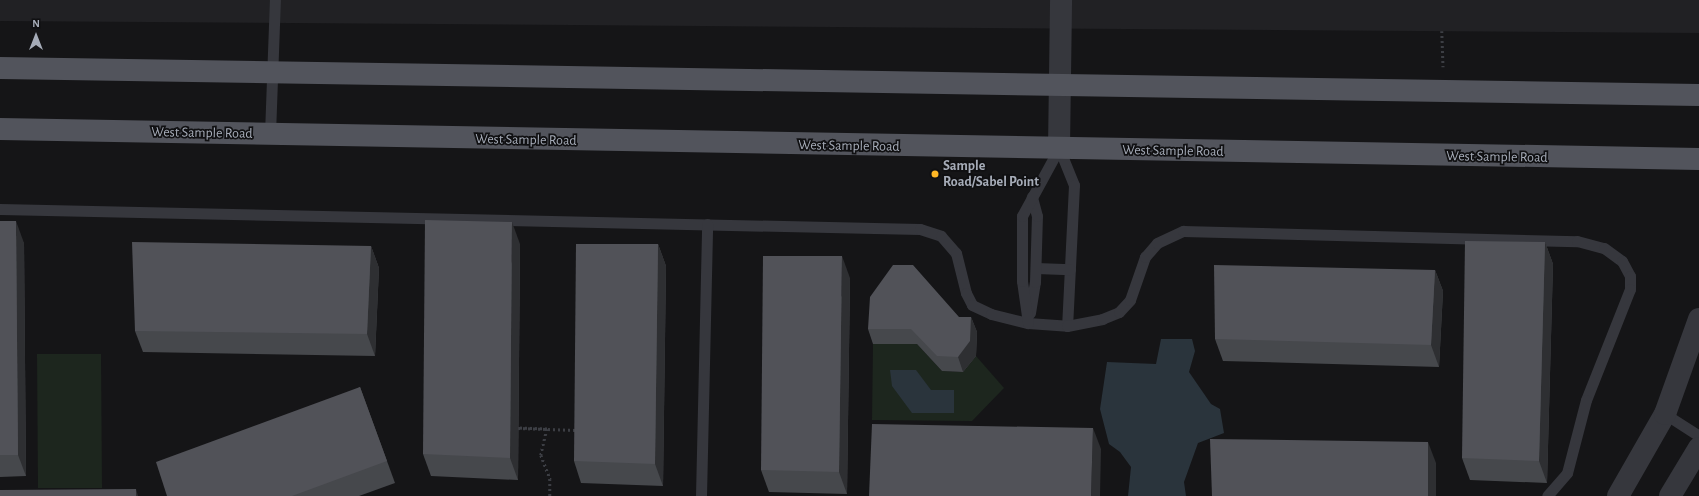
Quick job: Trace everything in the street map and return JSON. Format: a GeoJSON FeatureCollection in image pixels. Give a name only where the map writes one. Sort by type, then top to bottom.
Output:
{"type":"FeatureCollection","features":[{"type":"Feature","properties":{"kind":"main road"},"geometry":{"type":"LineString","coordinates":[[0,68],[1699,95]]}},
{"type":"Feature","properties":{"kind":"main road","name":"West Sample Road"},"geometry":{"type":"LineString","coordinates":[[0,129],[1699,159]]}},
{"type":"Feature","properties":{"kind":"street"},"geometry":{"type":"LineString","coordinates":[[1059,148],[1061,0]]}},
{"type":"Feature","properties":{"kind":"street"},"geometry":{"type":"LineString","coordinates":[[1618,496],[1665,414],[1699,320]]}},
{"type":"Feature","properties":{"kind":"street"},"geometry":{"type":"LineString","coordinates":[[1670,496],[1699,448]]}},
{"type":"Feature","properties":{"kind":"lane"},"geometry":{"type":"LineString","coordinates":[[270,134],[275,0]]}},
{"type":"Feature","properties":{"kind":"lane"},"geometry":{"type":"LineString","coordinates":[[1028,323],[1022,281],[1022,216],[1059,148]]}},
{"type":"Feature","properties":{"kind":"lane"},"geometry":{"type":"LineString","coordinates":[[1059,148],[1074,185],[1067,326]]}},
{"type":"Feature","properties":{"kind":"lane"},"geometry":{"type":"LineString","coordinates":[[1028,323],[1036,268],[1037,216],[1032,197]]}},
{"type":"Feature","properties":{"kind":"lane"},"geometry":{"type":"LineString","coordinates":[[0,209],[920,229],[941,236],[956,253],[966,293],[972,305],[991,314],[1028,323],[1067,326],[1102,319],[1119,312],[1130,300],[1145,257],[1156,243],[1183,231],[1577,241],[1604,248],[1622,261],[1630,276],[1630,289],[1586,400],[1567,473],[1547,496]]}},
{"type":"Feature","properties":{"kind":"lane"},"geometry":{"type":"LineString","coordinates":[[701,496],[707,224]]}},
{"type":"Feature","properties":{"kind":"lane"},"geometry":{"type":"LineString","coordinates":[[1036,268],[1070,268]]}},
{"type":"Feature","properties":{"kind":"lane"},"geometry":{"type":"LineString","coordinates":[[1665,414],[1699,436]]}},
{"type":"Feature","properties":{"kind":"path"},"geometry":{"type":"LineString","coordinates":[[1442,31],[1443,66]]}},
{"type":"Feature","properties":{"kind":"path"},"geometry":{"type":"LineString","coordinates":[[532,429],[582,430]]}},
{"type":"Feature","properties":{"kind":"path"},"geometry":{"type":"LineString","coordinates":[[547,429],[541,456],[550,478],[550,496]]}},
{"type":"Feature","properties":{"kind":"shaded area"},"geometry":{"type":"Polygon","coordinates":[[[0,0],[1699,0],[1699,33],[0,21],[0,0]]]}},
{"type":"Feature","properties":{"kind":"shaded area"},"geometry":{"type":"Polygon","coordinates":[[[1161,339],[1192,339],[1195,351],[1189,372],[1211,404],[1220,409],[1224,433],[1198,443],[1184,482],[1186,496],[1128,496],[1131,467],[1120,452],[1109,444],[1100,409],[1107,362],[1156,364],[1161,339]]]}},
{"type":"Feature","properties":{"kind":"shaded area"},"geometry":{"type":"Polygon","coordinates":[[[873,344],[917,344],[942,371],[963,372],[976,356],[1004,388],[972,421],[872,420],[873,344]]]}},
{"type":"Feature","properties":{"kind":"shaded area"},"geometry":{"type":"Polygon","coordinates":[[[37,354],[101,354],[102,488],[38,488],[37,354]]]}},
{"type":"Feature","properties":{"kind":"shaded area"},"geometry":{"type":"Polygon","coordinates":[[[890,370],[916,370],[931,390],[954,390],[954,413],[912,413],[892,386],[890,370]]]}},
{"type":"Feature","properties":{"kind":"building"},"geometry":{"type":"Polygon","coordinates":[[[425,220],[512,222],[510,458],[423,454],[425,220]]]}},
{"type":"Feature","properties":{"kind":"building"},"geometry":{"type":"Polygon","coordinates":[[[0,221],[16,221],[18,455],[0,455],[0,221]]]}},
{"type":"Feature","properties":{"kind":"building"},"geometry":{"type":"Polygon","coordinates":[[[1465,241],[1545,242],[1539,461],[1462,458],[1465,241]]]}},
{"type":"Feature","properties":{"kind":"building"},"geometry":{"type":"Polygon","coordinates":[[[132,242],[371,246],[367,334],[135,331],[132,242]]]}},
{"type":"Feature","properties":{"kind":"building"},"geometry":{"type":"Polygon","coordinates":[[[576,244],[658,244],[655,464],[574,461],[576,244]]]}},
{"type":"Feature","properties":{"kind":"building"},"geometry":{"type":"Polygon","coordinates":[[[763,256],[842,256],[839,472],[761,470],[763,256]]]}},
{"type":"Feature","properties":{"kind":"building"},"geometry":{"type":"Polygon","coordinates":[[[893,265],[913,265],[959,317],[971,317],[970,341],[958,357],[937,356],[911,329],[868,329],[870,297],[893,265]]]}},
{"type":"Feature","properties":{"kind":"building"},"geometry":{"type":"Polygon","coordinates":[[[1214,265],[1435,270],[1431,345],[1215,339],[1214,265]]]}},
{"type":"Feature","properties":{"kind":"building"},"geometry":{"type":"Polygon","coordinates":[[[360,387],[387,461],[292,496],[167,496],[156,462],[360,387]]]}},
{"type":"Feature","properties":{"kind":"building"},"geometry":{"type":"Polygon","coordinates":[[[872,424],[1093,428],[1091,496],[869,496],[872,424]]]}},
{"type":"Feature","properties":{"kind":"building"},"geometry":{"type":"Polygon","coordinates":[[[1210,439],[1428,442],[1428,496],[1212,496],[1210,439]]]}},
{"type":"Feature","properties":{"kind":"building"},"geometry":{"type":"Polygon","coordinates":[[[136,489],[136,496],[0,496],[0,490],[136,489]]]}},
{"type":"Feature","properties":{"kind":"place","name":"Sample Road/Sabel Point"},"geometry":{"type":"Point","coordinates":[935,174]}}]}
